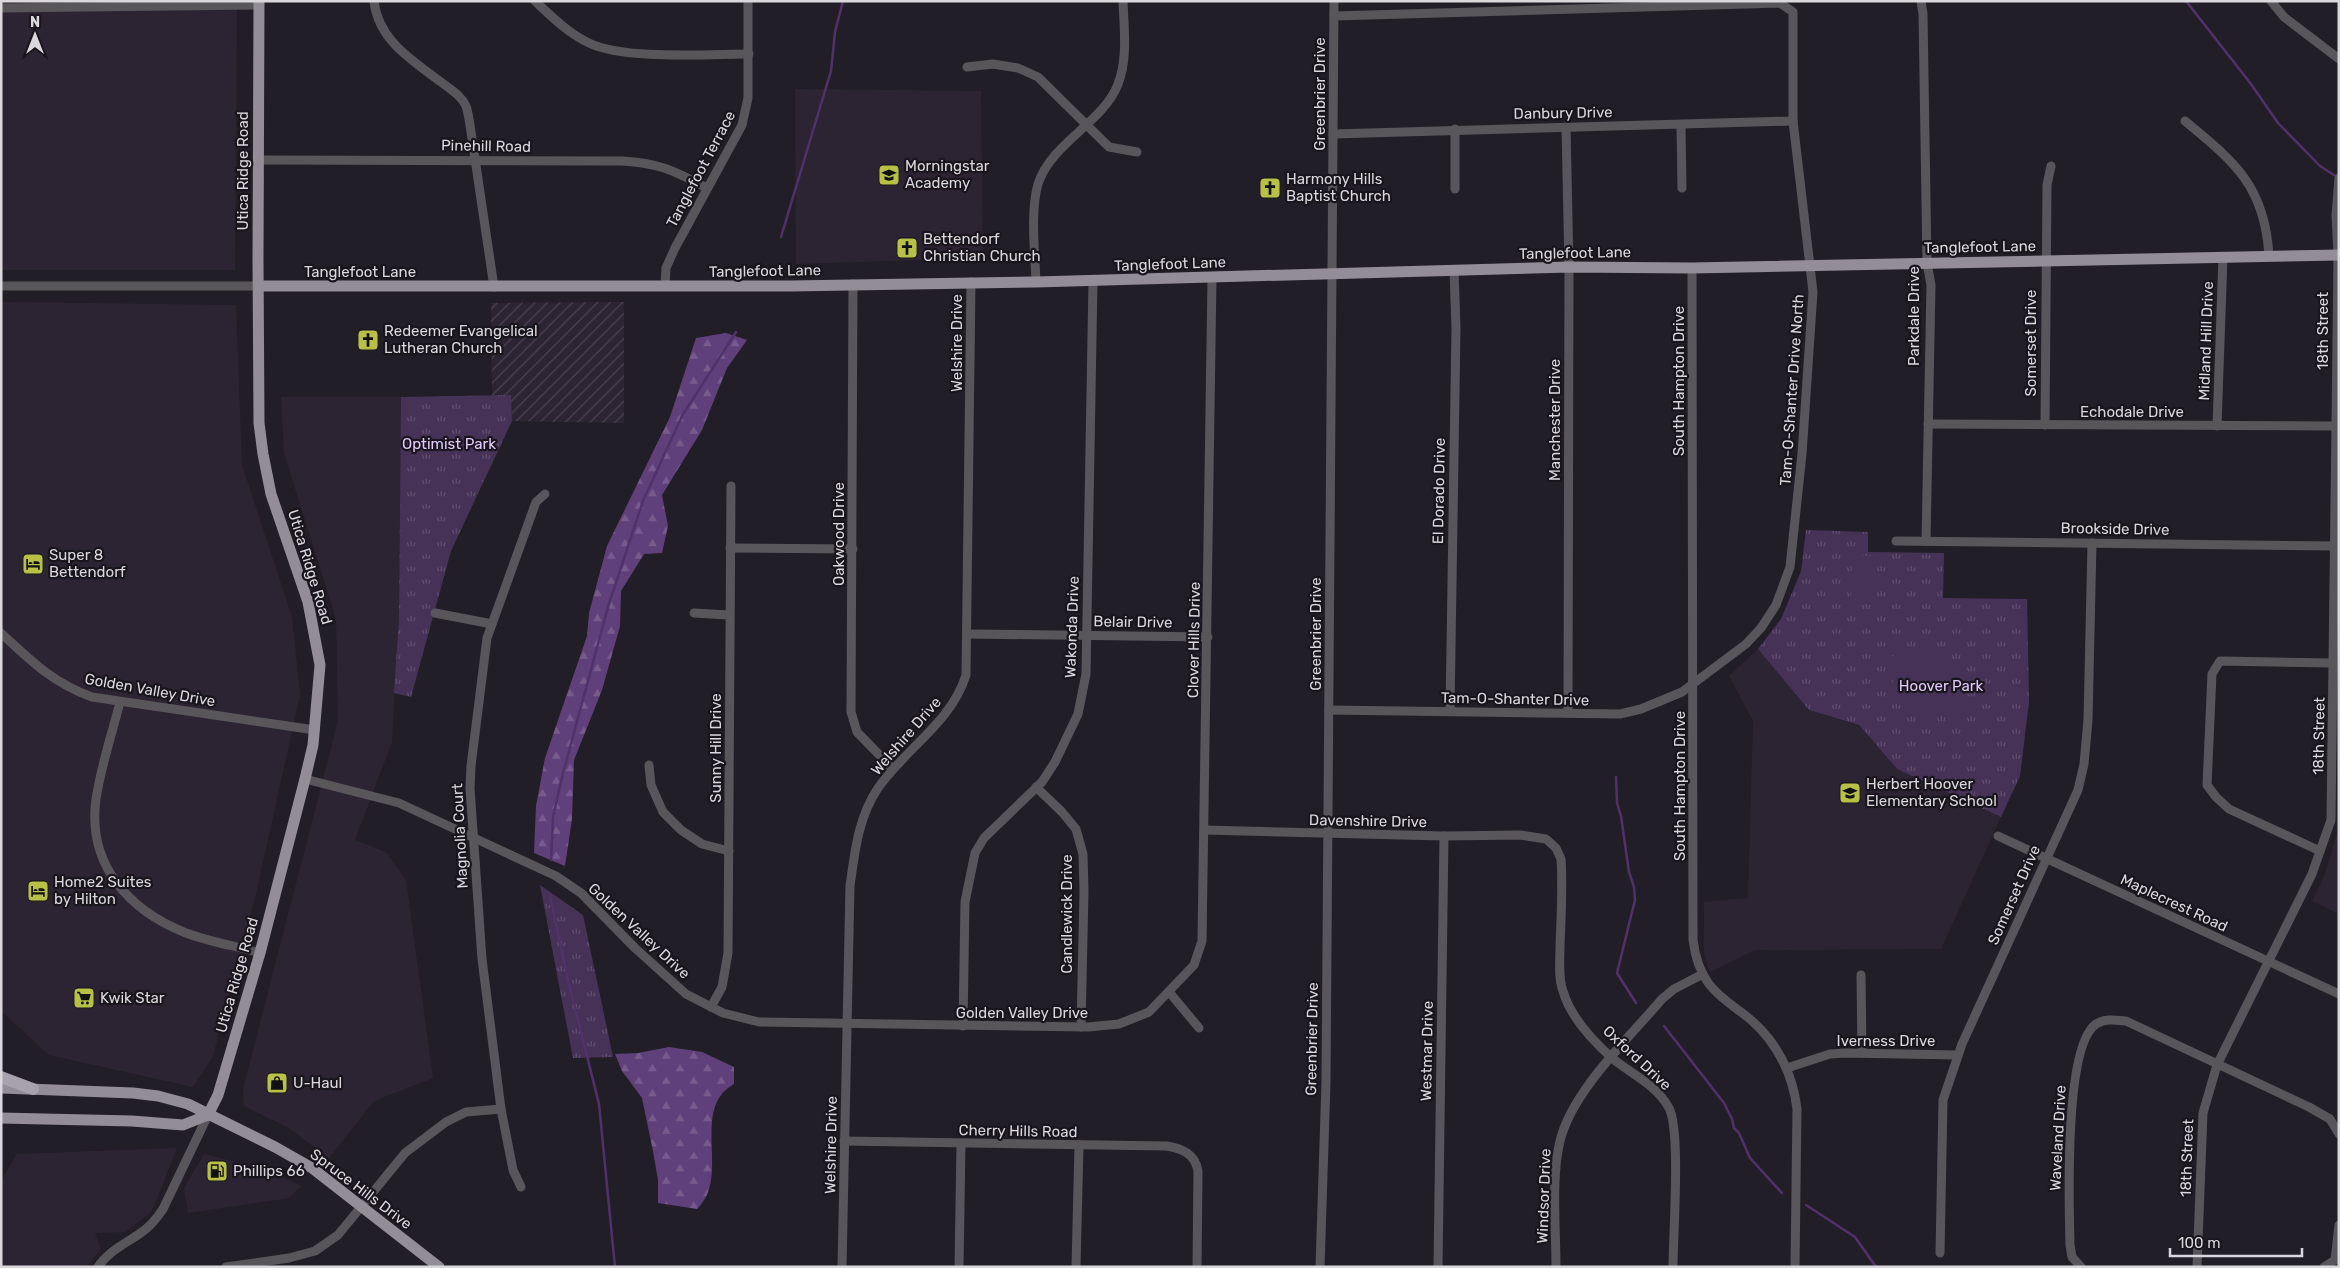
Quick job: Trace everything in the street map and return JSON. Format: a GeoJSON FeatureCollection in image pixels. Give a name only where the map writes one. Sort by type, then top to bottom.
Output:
{"type":"FeatureCollection","features":[{"type":"Feature","properties":{"kind":"highway"},"geometry":{"type":"LineString","coordinates":[[1,1077],[33,1089]]}},
{"type":"Feature","properties":{"kind":"main road","name":"Utica Ridge Road"},"geometry":{"type":"LineString","coordinates":[[208,1115],[218,1095],[260,953],[305,779],[315,730],[320,665],[308,602],[271,494],[263,454],[258,389],[259,3]]}},
{"type":"Feature","properties":{"kind":"main road","name":"Tanglefoot Lane"},"geometry":{"type":"LineString","coordinates":[[259,286],[494,287],[1036,282],[1569,266],[1692,268],[2338,255]]}},
{"type":"Feature","properties":{"kind":"main road","name":"Spruce Hills Drive"},"geometry":{"type":"LineString","coordinates":[[1,1088],[103,1090],[158,1096],[188,1104],[275,1147],[312,1168],[439,1267]]}},
{"type":"Feature","properties":{"kind":"main road"},"geometry":{"type":"LineString","coordinates":[[1,1118],[183,1125],[208,1115]]}},
{"type":"Feature","properties":{"kind":"street"},"geometry":{"type":"LineString","coordinates":[[374,1],[375,13],[380,26],[398,49],[458,94],[466,106],[494,287]]}},
{"type":"Feature","properties":{"kind":"street","name":"Tanglefoot Terrace"},"geometry":{"type":"LineString","coordinates":[[665,286],[666,268],[742,125],[746,113],[749,54],[748,1]]}},
{"type":"Feature","properties":{"kind":"street"},"geometry":{"type":"LineString","coordinates":[[1036,282],[1035,202],[1038,183],[1052,158],[1101,110],[1118,86],[1124,57],[1123,1]]}},
{"type":"Feature","properties":{"kind":"street","name":"Greenbrier Drive"},"geometry":{"type":"LineString","coordinates":[[1320,1267],[1326,1082],[1334,1]]}},
{"type":"Feature","properties":{"kind":"street","name":"Parkdale Drive"},"geometry":{"type":"LineString","coordinates":[[1921,1],[1923,14],[1927,263],[1931,285],[1926,541]]}},
{"type":"Feature","properties":{"kind":"street"},"geometry":{"type":"LineString","coordinates":[[2272,2],[2284,17],[2339,59]]}},
{"type":"Feature","properties":{"kind":"street"},"geometry":{"type":"LineString","coordinates":[[1,8],[259,3]]}},
{"type":"Feature","properties":{"kind":"street"},"geometry":{"type":"LineString","coordinates":[[540,3],[567,30],[591,44],[616,52],[749,54]]}},
{"type":"Feature","properties":{"kind":"street","name":"Tam-O-Shanter Drive North"},"geometry":{"type":"LineString","coordinates":[[1334,16],[1784,5],[1793,12],[1793,121],[1813,292],[1812,336],[1790,567],[1776,605],[1760,628],[1730,657],[1694,684]]}},
{"type":"Feature","properties":{"kind":"street"},"geometry":{"type":"LineString","coordinates":[[967,67],[993,64],[1018,68],[1038,77],[1109,147],[1137,152]]}},
{"type":"Feature","properties":{"kind":"street","name":"Danbury Drive"},"geometry":{"type":"LineString","coordinates":[[1333,134],[1455,129],[1793,121]]}},
{"type":"Feature","properties":{"kind":"street"},"geometry":{"type":"LineString","coordinates":[[2185,121],[2215,145],[2247,179],[2262,208],[2268,230],[2269,256]]}},
{"type":"Feature","properties":{"kind":"street"},"geometry":{"type":"LineString","coordinates":[[1681,125],[1682,188]]}},
{"type":"Feature","properties":{"kind":"street","name":"Manchester Drive"},"geometry":{"type":"LineString","coordinates":[[1566,127],[1569,266],[1568,713]]}},
{"type":"Feature","properties":{"kind":"street"},"geometry":{"type":"LineString","coordinates":[[1455,129],[1455,189]]}},
{"type":"Feature","properties":{"kind":"street","name":"Pinehill Road"},"geometry":{"type":"LineString","coordinates":[[258,160],[475,159],[649,162],[673,170],[707,188]]}},
{"type":"Feature","properties":{"kind":"street","name":"Somerset Drive"},"geometry":{"type":"LineString","coordinates":[[2044,425],[2047,185],[2051,166]]}},
{"type":"Feature","properties":{"kind":"street","name":"18th Street"},"geometry":{"type":"LineString","coordinates":[[2197,1267],[2201,1128],[2203,1113],[2217,1065],[2270,962],[2312,874],[2331,820],[2338,255],[2336,215],[2339,178]]}},
{"type":"Feature","properties":{"kind":"street","name":"Midland Hill Drive"},"geometry":{"type":"LineString","coordinates":[[2217,426],[2223,257]]}},
{"type":"Feature","properties":{"kind":"street","name":"South Hampton Drive"},"geometry":{"type":"LineString","coordinates":[[1692,268],[1693,940],[1695,954],[1703,974],[1721,998],[1769,1039],[1787,1068],[1795,1090],[1797,1109],[1795,1267]]}},
{"type":"Feature","properties":{"kind":"street","name":"El Dorado Drive"},"geometry":{"type":"LineString","coordinates":[[1450,711],[1456,328],[1454,270]]}},
{"type":"Feature","properties":{"kind":"street","name":"Clover Hills Drive"},"geometry":{"type":"LineString","coordinates":[[1170,993],[1194,965],[1202,941],[1212,277]]}},
{"type":"Feature","properties":{"kind":"street","name":"Wakonda Drive"},"geometry":{"type":"LineString","coordinates":[[963,1026],[965,902],[975,853],[984,838],[1036,787],[1055,762],[1078,714],[1086,674],[1093,281]]}},
{"type":"Feature","properties":{"kind":"street","name":"Welshire Drive"},"geometry":{"type":"LineString","coordinates":[[842,1267],[850,886],[857,839],[863,817],[878,789],[893,769],[941,721],[962,690],[966,676],[971,282]]}},
{"type":"Feature","properties":{"kind":"street","name":"Oakwood Drive"},"geometry":{"type":"LineString","coordinates":[[853,284],[852,712],[858,732],[893,769]]}},
{"type":"Feature","properties":{"kind":"street","name":"Tanglefoot Lane"},"geometry":{"type":"LineString","coordinates":[[1,286],[259,286]]}},
{"type":"Feature","properties":{"kind":"street","name":"Echodale Drive"},"geometry":{"type":"LineString","coordinates":[[1928,424],[2336,426]]}},
{"type":"Feature","properties":{"kind":"street","name":"Sunny Hill Drive"},"geometry":{"type":"LineString","coordinates":[[711,1007],[722,987],[728,953],[731,486]]}},
{"type":"Feature","properties":{"kind":"street","name":"Magnolia Court"},"geometry":{"type":"LineString","coordinates":[[521,1187],[513,1170],[501,1109],[482,959],[473,837],[471,766],[483,659],[492,624],[536,502],[545,494]]}},
{"type":"Feature","properties":{"kind":"street","name":"Brookside Drive"},"geometry":{"type":"LineString","coordinates":[[1896,541],[2335,546]]}},
{"type":"Feature","properties":{"kind":"street","name":"Somerset Drive"},"geometry":{"type":"LineString","coordinates":[[1940,1253],[1943,1100],[1958,1055],[2078,790],[2084,764],[2088,720],[2092,543]]}},
{"type":"Feature","properties":{"kind":"street"},"geometry":{"type":"LineString","coordinates":[[730,548],[853,549]]}},
{"type":"Feature","properties":{"kind":"street"},"geometry":{"type":"LineString","coordinates":[[435,613],[492,624]]}},
{"type":"Feature","properties":{"kind":"street"},"geometry":{"type":"LineString","coordinates":[[694,613],[730,615]]}},
{"type":"Feature","properties":{"kind":"street","name":"Golden Valley Drive"},"geometry":{"type":"LineString","coordinates":[[1,633],[46,675],[69,689],[92,698],[315,730]]}},
{"type":"Feature","properties":{"kind":"street","name":"Belair Drive"},"geometry":{"type":"LineString","coordinates":[[968,634],[1208,637]]}},
{"type":"Feature","properties":{"kind":"street"},"geometry":{"type":"LineString","coordinates":[[2320,852],[2229,809],[2207,785],[2212,674],[2220,661],[2333,664]]}},
{"type":"Feature","properties":{"kind":"street","name":"Tam-O-Shanter Drive"},"geometry":{"type":"LineString","coordinates":[[1330,710],[1620,714],[1641,709],[1682,692],[1694,684]]}},
{"type":"Feature","properties":{"kind":"street"},"geometry":{"type":"LineString","coordinates":[[120,702],[96,798],[95,817],[97,840],[112,878],[126,896],[162,922],[188,933],[260,953]]}},
{"type":"Feature","properties":{"kind":"street"},"geometry":{"type":"LineString","coordinates":[[649,765],[651,785],[663,812],[681,830],[702,844],[729,851]]}},
{"type":"Feature","properties":{"kind":"street","name":"Golden Valley Drive"},"geometry":{"type":"LineString","coordinates":[[305,779],[399,803],[556,876],[581,893],[670,981],[686,994],[723,1013],[759,1022],[847,1025],[1081,1027],[1119,1024],[1150,1012],[1170,993]]}},
{"type":"Feature","properties":{"kind":"street","name":"Candlewick Drive"},"geometry":{"type":"LineString","coordinates":[[1036,787],[1062,812],[1076,830],[1083,854],[1081,1027]]}},
{"type":"Feature","properties":{"kind":"street","name":"Davenshire Drive"},"geometry":{"type":"LineString","coordinates":[[1205,830],[1328,834],[1530,836]]}},
{"type":"Feature","properties":{"kind":"street","name":"Westmar Drive"},"geometry":{"type":"LineString","coordinates":[[1438,1267],[1444,836]]}},
{"type":"Feature","properties":{"kind":"street","name":"Oxford Drive"},"geometry":{"type":"LineString","coordinates":[[1530,836],[1546,839],[1556,848],[1561,858],[1560,962],[1562,989],[1576,1018],[1612,1057],[1649,1084],[1669,1108],[1673,1124],[1675,1153],[1673,1267]]}},
{"type":"Feature","properties":{"kind":"street","name":"Maplecrest Road"},"geometry":{"type":"LineString","coordinates":[[1998,836],[2339,994]]}},
{"type":"Feature","properties":{"kind":"street","name":"Windsor Drive"},"geometry":{"type":"LineString","coordinates":[[1556,1267],[1556,1166],[1560,1140],[1570,1113],[1586,1088],[1662,999],[1674,989],[1703,974]]}},
{"type":"Feature","properties":{"kind":"street"},"geometry":{"type":"LineString","coordinates":[[1861,975],[1862,1053]]}},
{"type":"Feature","properties":{"kind":"street"},"geometry":{"type":"LineString","coordinates":[[1170,993],[1199,1028]]}},
{"type":"Feature","properties":{"kind":"street","name":"Waveland Drive"},"geometry":{"type":"LineString","coordinates":[[2081,1267],[2072,1256],[2070,1245],[2072,1088],[2088,1034],[2096,1024],[2109,1020],[2126,1021],[2309,1107],[2330,1119],[2339,1134]]}},
{"type":"Feature","properties":{"kind":"street","name":"Iverness Drive"},"geometry":{"type":"LineString","coordinates":[[1787,1068],[1830,1054],[1958,1055]]}},
{"type":"Feature","properties":{"kind":"street"},"geometry":{"type":"LineString","coordinates":[[226,1267],[289,1258],[315,1251],[338,1235],[405,1152],[446,1122],[466,1112],[501,1109]]}},
{"type":"Feature","properties":{"kind":"street","name":"Utica Ridge Road"},"geometry":{"type":"LineString","coordinates":[[98,1267],[103,1259],[142,1232],[164,1209],[208,1115]]}},
{"type":"Feature","properties":{"kind":"street","name":"Cherry Hills Road"},"geometry":{"type":"LineString","coordinates":[[844,1142],[1167,1146],[1180,1148],[1196,1161],[1198,1171],[1197,1267]]}},
{"type":"Feature","properties":{"kind":"street"},"geometry":{"type":"LineString","coordinates":[[959,1267],[962,1144]]}},
{"type":"Feature","properties":{"kind":"street"},"geometry":{"type":"LineString","coordinates":[[1076,1267],[1079,1145]]}},
{"type":"Feature","properties":{"kind":"street"},"geometry":{"type":"LineString","coordinates":[[2324,1267],[2336,1260],[2339,1225]]}},
{"type":"Feature","properties":{"kind":"shaded area"},"geometry":{"type":"Polygon","coordinates":[[[1,1],[237,1],[235,270],[1,270],[1,1]]]}},
{"type":"Feature","properties":{"kind":"shaded area","name":"Morningstar Academy"},"geometry":{"type":"Polygon","coordinates":[[[795,89],[981,91],[983,258],[796,264],[795,89]]]}},
{"type":"Feature","properties":{"kind":"shaded area"},"geometry":{"type":"Polygon","coordinates":[[[1,302],[236,305],[242,465],[292,617],[300,695],[256,894],[213,1056],[193,1087],[49,1055],[1,1011],[1,302]]]}},
{"type":"Feature","properties":{"kind":"shaded area"},"geometry":{"type":"Polygon","coordinates":[[[624,302],[624,423],[512,421],[511,395],[492,396],[491,303],[624,302]]]}},
{"type":"Feature","properties":{"kind":"shaded area"},"geometry":{"type":"Polygon","coordinates":[[[281,397],[401,397],[399,618],[392,742],[355,840],[386,852],[406,880],[433,1078],[374,1101],[329,1158],[289,1128],[244,1106],[243,1089],[338,721],[336,619],[284,453],[281,397]]]}},
{"type":"Feature","properties":{"kind":"shaded area","name":"Herbert Hoover Elementary School"},"geometry":{"type":"Polygon","coordinates":[[[1758,649],[1809,710],[1859,726],[1897,769],[2001,817],[1941,949],[1755,950],[1710,972],[1704,954],[1704,902],[1748,898],[1753,721],[1729,676],[1758,649]]]}},
{"type":"Feature","properties":{"kind":"shaded area"},"geometry":{"type":"Polygon","coordinates":[[[2339,826],[2339,914],[2312,901],[2325,874],[2339,826]]]}},
{"type":"Feature","properties":{"kind":"shaded area"},"geometry":{"type":"Polygon","coordinates":[[[177,1148],[155,1204],[149,1214],[125,1232],[95,1233],[101,1249],[86,1267],[1,1267],[1,1181],[17,1154],[177,1148]]]}},
{"type":"Feature","properties":{"kind":"shaded area"},"geometry":{"type":"Polygon","coordinates":[[[204,1154],[268,1170],[301,1186],[289,1198],[188,1213],[184,1188],[204,1154]]]}},
{"type":"Feature","properties":{"kind":"green space"},"geometry":{"type":"Polygon","coordinates":[[[726,333],[747,340],[727,368],[702,430],[662,495],[668,526],[662,553],[644,554],[621,591],[620,626],[602,690],[574,760],[572,819],[565,866],[534,853],[536,806],[545,758],[587,636],[589,613],[607,546],[670,417],[696,338],[726,333]]]}},
{"type":"Feature","properties":{"kind":"green space","name":"Optimist Park"},"geometry":{"type":"Polygon","coordinates":[[[511,395],[512,421],[451,551],[411,697],[394,693],[399,618],[401,397],[511,395]]]}},
{"type":"Feature","properties":{"kind":"green space","name":"Hoover Park"},"geometry":{"type":"Polygon","coordinates":[[[1806,530],[1868,532],[1868,552],[1944,553],[1943,598],[2027,599],[2029,702],[2020,776],[2001,817],[1897,769],[1859,725],[1809,710],[1758,649],[1781,619],[1801,571],[1806,530]]]}},
{"type":"Feature","properties":{"kind":"green space"},"geometry":{"type":"Polygon","coordinates":[[[1852,555],[1873,556],[1872,604],[1851,604],[1852,555]]]}},
{"type":"Feature","properties":{"kind":"green space"},"geometry":{"type":"Polygon","coordinates":[[[1925,647],[1945,656],[1961,688],[1962,717],[1911,713],[1894,699],[1891,658],[1896,653],[1925,647]]]}},
{"type":"Feature","properties":{"kind":"green space"},"geometry":{"type":"Polygon","coordinates":[[[540,885],[583,915],[613,1057],[573,1058],[540,885]]]}},
{"type":"Feature","properties":{"kind":"green space"},"geometry":{"type":"Polygon","coordinates":[[[669,1047],[702,1052],[734,1067],[734,1084],[721,1095],[714,1110],[711,1179],[707,1195],[697,1209],[658,1203],[658,1180],[642,1098],[622,1071],[615,1054],[638,1053],[669,1047]]]}},
{"type":"Feature","properties":{"kind":"waterway"},"geometry":{"type":"LineString","coordinates":[[781,237],[831,71],[835,32],[843,1]]}},
{"type":"Feature","properties":{"kind":"waterway"},"geometry":{"type":"LineString","coordinates":[[2186,1],[2251,84],[2278,123],[2320,166],[2337,177]]}},
{"type":"Feature","properties":{"kind":"waterway"},"geometry":{"type":"LineString","coordinates":[[551,860],[553,817],[562,777],[608,607],[643,501],[682,416],[736,332]]}},
{"type":"Feature","properties":{"kind":"waterway"},"geometry":{"type":"LineString","coordinates":[[1616,777],[1617,803],[1621,816],[1635,900],[1617,973],[1636,1003]]}},
{"type":"Feature","properties":{"kind":"waterway"},"geometry":{"type":"LineString","coordinates":[[550,896],[568,980],[599,1104],[615,1267]]}},
{"type":"Feature","properties":{"kind":"waterway"},"geometry":{"type":"LineString","coordinates":[[1664,1026],[1724,1103],[1734,1128],[1739,1133],[1750,1158],[1782,1193]]}},
{"type":"Feature","properties":{"kind":"waterway"},"geometry":{"type":"LineString","coordinates":[[1806,1205],[1855,1237],[1876,1267]]}},
{"type":"Feature","properties":{"kind":"place","name":"Morningstar Academy"},"geometry":{"type":"Point","coordinates":[889,175]}},
{"type":"Feature","properties":{"kind":"place","name":"Harmony Hills Baptist Church"},"geometry":{"type":"Point","coordinates":[1270,188]}},
{"type":"Feature","properties":{"kind":"place","name":"Bettendorf Christian Church"},"geometry":{"type":"Point","coordinates":[907,248]}},
{"type":"Feature","properties":{"kind":"place","name":"Redeemer Evangelical Lutheran Church"},"geometry":{"type":"Point","coordinates":[368,340]}},
{"type":"Feature","properties":{"kind":"place","name":"Super 8 Bettendorf"},"geometry":{"type":"Point","coordinates":[33,564]}},
{"type":"Feature","properties":{"kind":"place","name":"Herbert Hoover Elementary School"},"geometry":{"type":"Point","coordinates":[1850,793]}},
{"type":"Feature","properties":{"kind":"place","name":"Home2 Suites by Hilton"},"geometry":{"type":"Point","coordinates":[38,891]}},
{"type":"Feature","properties":{"kind":"place","name":"Kwik Star"},"geometry":{"type":"Point","coordinates":[84,998]}},
{"type":"Feature","properties":{"kind":"place","name":"U-Haul"},"geometry":{"type":"Point","coordinates":[277,1083]}},
{"type":"Feature","properties":{"kind":"place","name":"Phillips 66"},"geometry":{"type":"Point","coordinates":[217,1171]}}]}
